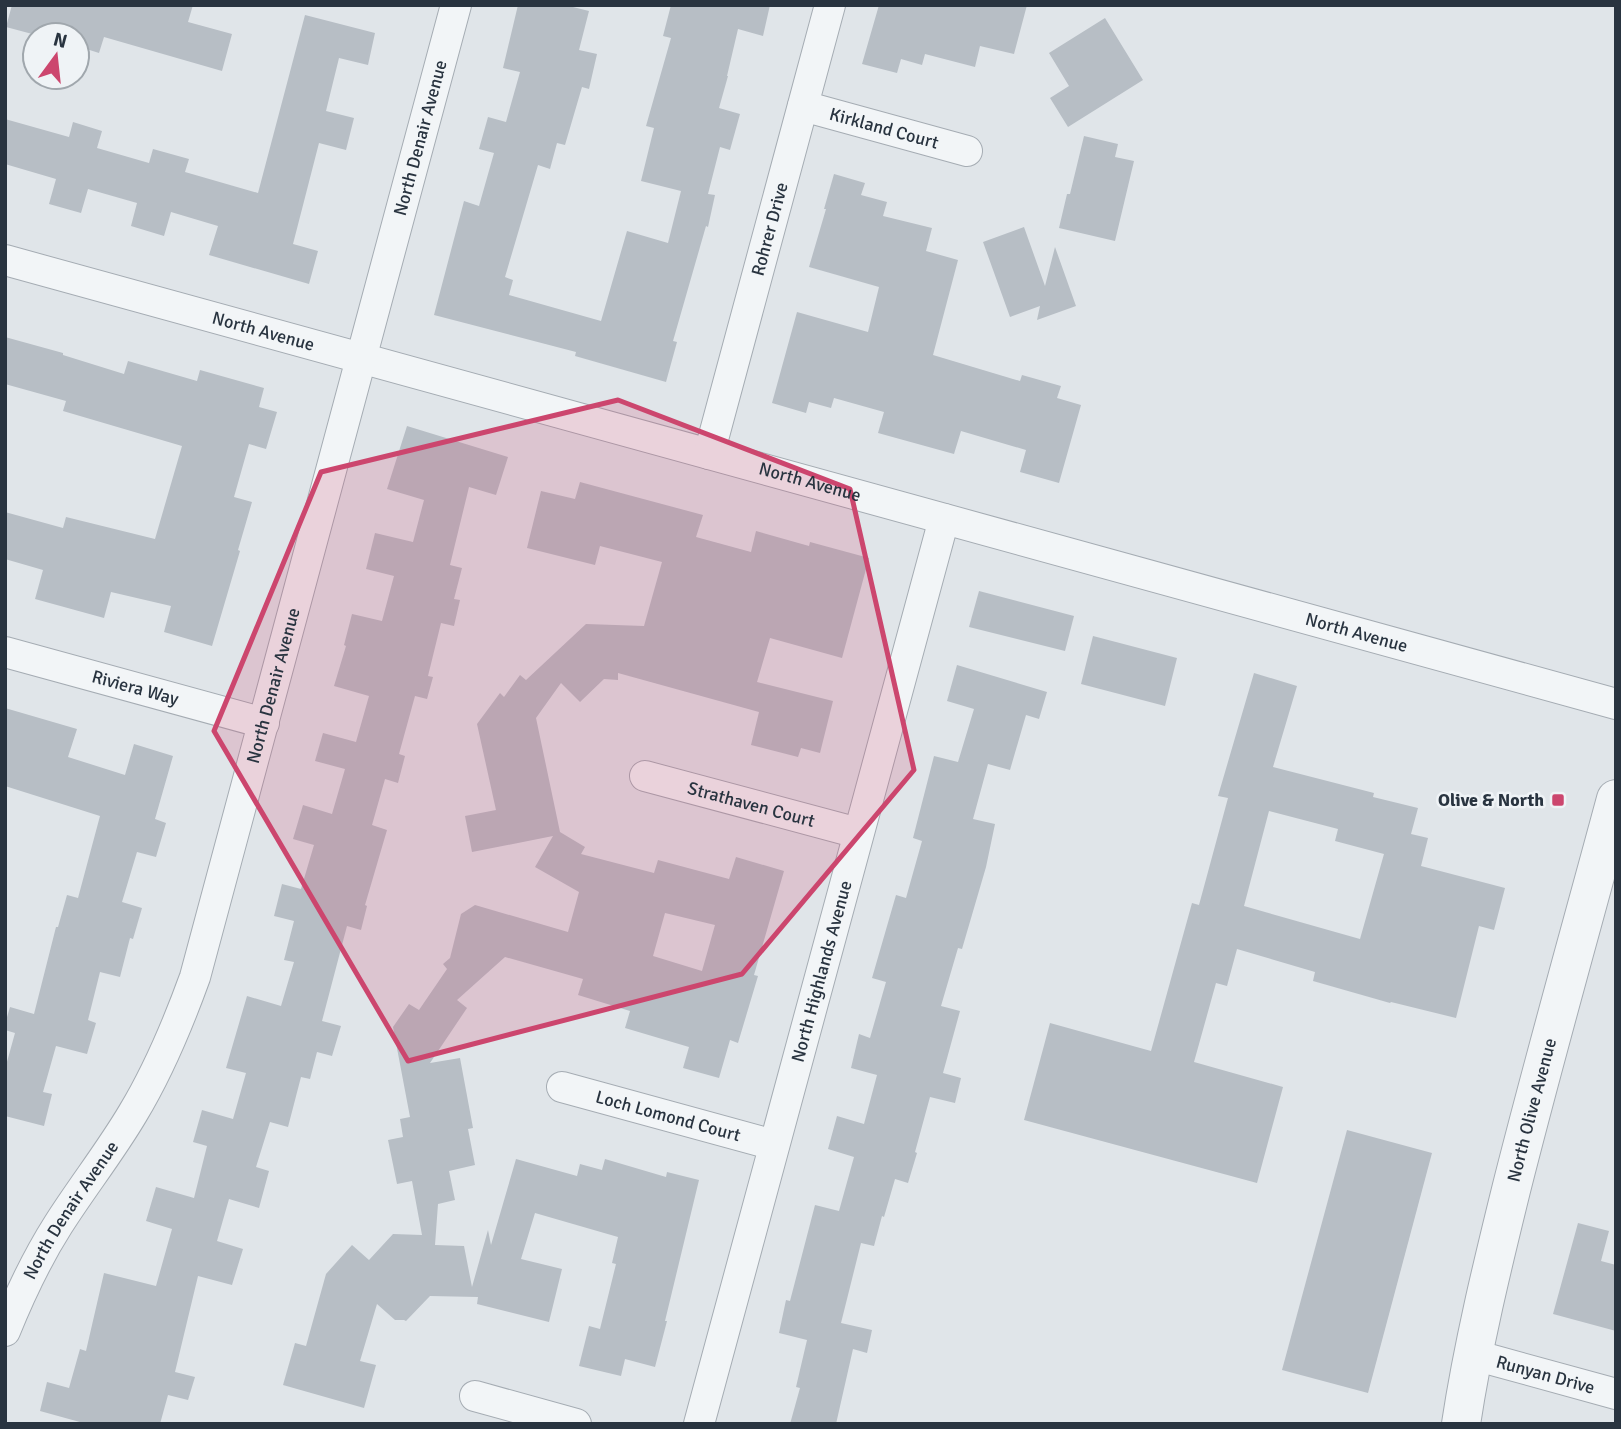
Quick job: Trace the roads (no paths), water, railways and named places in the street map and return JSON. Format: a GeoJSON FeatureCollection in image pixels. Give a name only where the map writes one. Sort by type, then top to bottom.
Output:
{"type":"FeatureCollection","features":[{"type":"Feature","properties":{"kind":"street","name":"North Denair Avenue"},"geometry":{"type":"LineString","coordinates":[[5,1331],[52,1236],[150,1082],[175,1030],[195,976],[456,5]]}},
{"type":"Feature","properties":{"kind":"street","name":"Rohrer Drive"},"geometry":{"type":"LineString","coordinates":[[709,454],[830,5]]}},
{"type":"Feature","properties":{"kind":"street","name":"Kirkland Court"},"geometry":{"type":"LineString","coordinates":[[803,106],[967,151]]}},
{"type":"Feature","properties":{"kind":"street","name":"North Avenue"},"geometry":{"type":"LineString","coordinates":[[5,260],[1616,704]]}},
{"type":"Feature","properties":{"kind":"street","name":"North Highlands Avenue"},"geometry":{"type":"LineString","coordinates":[[699,1424],[944,519]]}},
{"type":"Feature","properties":{"kind":"street","name":"Riviera Way"},"geometry":{"type":"LineString","coordinates":[[5,652],[264,723]]}},
{"type":"Feature","properties":{"kind":"street","name":"Strathaven Court"},"geometry":{"type":"LineString","coordinates":[[645,776],[858,833]]}},
{"type":"Feature","properties":{"kind":"street","name":"North Olive Avenue"},"geometry":{"type":"LineString","coordinates":[[1461,1424],[1496,1254],[1525,1132],[1616,799]]}},
{"type":"Feature","properties":{"kind":"street","name":"Loch Lomond Court"},"geometry":{"type":"LineString","coordinates":[[562,1087],[774,1145]]}},
{"type":"Feature","properties":{"kind":"street","name":"Runyan Drive"},"geometry":{"type":"LineString","coordinates":[[1474,1355],[1616,1394]]}},
{"type":"Feature","properties":{"kind":"street"},"geometry":{"type":"LineString","coordinates":[[475,1396],[576,1424]]}},
{"type":"Feature","properties":{"kind":"place","name":"Olive & North"},"geometry":{"type":"Point","coordinates":[1558,800]}}]}
